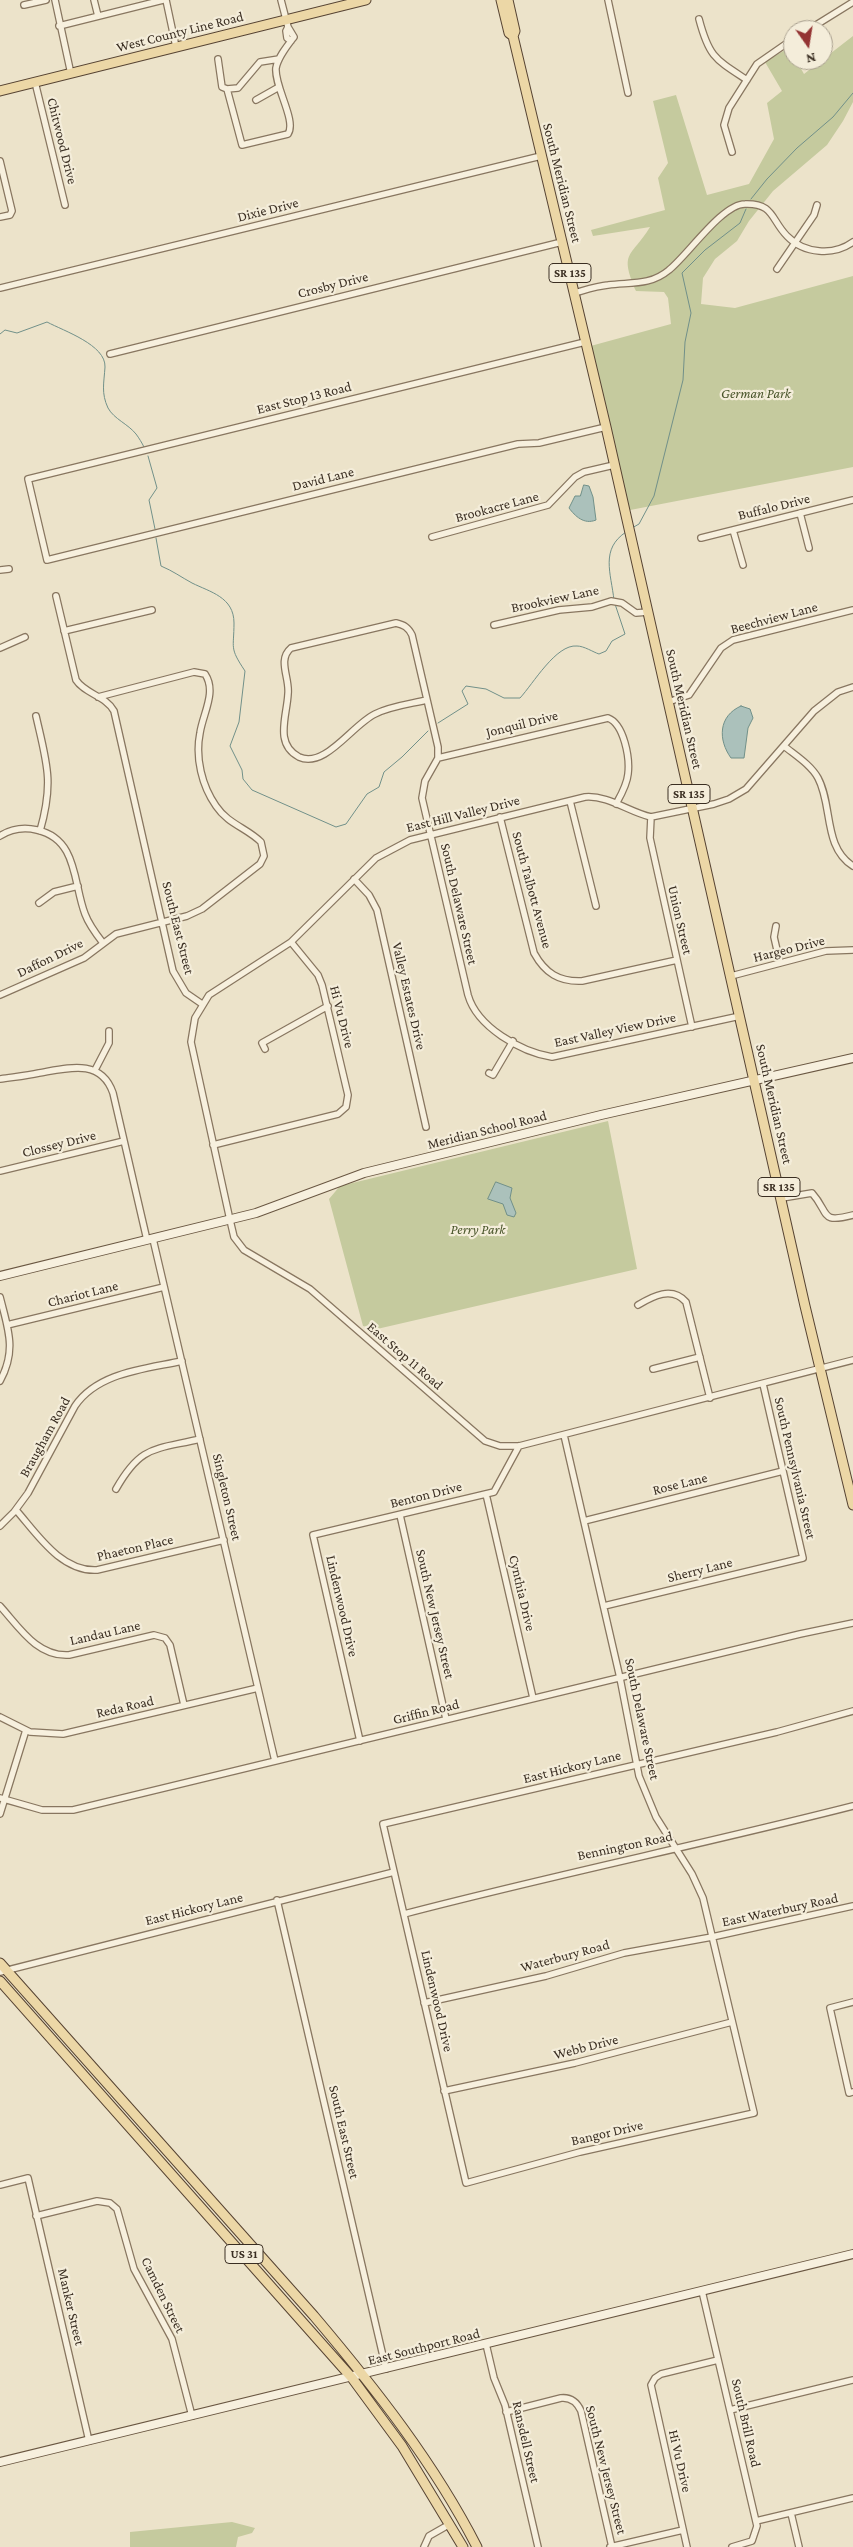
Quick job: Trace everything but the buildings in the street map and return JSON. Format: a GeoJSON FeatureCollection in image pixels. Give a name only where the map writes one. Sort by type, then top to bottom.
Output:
{"type":"FeatureCollection","features":[{"type":"Feature","properties":{"kind":"main road","name":"West County Line Road"},"geometry":{"type":"LineString","coordinates":[[0,91],[176,47],[287,24],[366,0]]}},
{"type":"Feature","properties":{"kind":"main road","name":"South Meridian Street"},"geometry":{"type":"LineString","coordinates":[[501,0],[509,33],[513,36]]}},
{"type":"Feature","properties":{"kind":"main road","name":"South Meridian Street"},"geometry":{"type":"LineString","coordinates":[[508,0],[515,31],[513,36],[606,427],[807,1315],[822,1369],[853,1505]]}},
{"type":"Feature","properties":{"kind":"main road","name":"Meridian School Road"},"geometry":{"type":"LineString","coordinates":[[230,1220],[270,1208],[364,1173],[582,1120],[853,1058]]}},
{"type":"Feature","properties":{"kind":"main road"},"geometry":{"type":"LineString","coordinates":[[0,1276],[230,1220]]}},
{"type":"Feature","properties":{"kind":"main road","name":"US 31"},"geometry":{"type":"LineString","coordinates":[[2,1968],[314,2316],[364,2375],[434,2474],[477,2547]]}},
{"type":"Feature","properties":{"kind":"main road","name":"US 31"},"geometry":{"type":"LineString","coordinates":[[0,1981],[352,2378],[402,2446],[463,2547]]}},
{"type":"Feature","properties":{"kind":"main road","name":"East Southport Road"},"geometry":{"type":"LineString","coordinates":[[0,2462],[352,2378],[853,2254]]}},
{"type":"Feature","properties":{"kind":"street"},"geometry":{"type":"LineString","coordinates":[[24,5],[46,0]]}},
{"type":"Feature","properties":{"kind":"street"},"geometry":{"type":"LineString","coordinates":[[55,0],[59,26],[71,74]]}},
{"type":"Feature","properties":{"kind":"street"},"geometry":{"type":"LineString","coordinates":[[94,0],[98,16]]}},
{"type":"Feature","properties":{"kind":"street"},"geometry":{"type":"LineString","coordinates":[[59,26],[164,0],[176,47]]}},
{"type":"Feature","properties":{"kind":"street"},"geometry":{"type":"LineString","coordinates":[[227,89],[242,145],[287,134],[291,130],[276,72],[279,59],[294,37],[287,24],[281,0]]}},
{"type":"Feature","properties":{"kind":"street"},"geometry":{"type":"LineString","coordinates":[[608,0],[628,93]]}},
{"type":"Feature","properties":{"kind":"street"},"geometry":{"type":"LineString","coordinates":[[824,20],[853,2]]}},
{"type":"Feature","properties":{"kind":"street"},"geometry":{"type":"LineString","coordinates":[[699,19],[706,46],[713,57],[747,80]]}},
{"type":"Feature","properties":{"kind":"street"},"geometry":{"type":"LineString","coordinates":[[732,152],[726,134],[725,118],[729,108],[764,58],[783,46]]}},
{"type":"Feature","properties":{"kind":"street"},"geometry":{"type":"LineString","coordinates":[[218,59],[222,87],[227,89],[238,88],[260,62],[279,59]]}},
{"type":"Feature","properties":{"kind":"street","name":"Chitwood Drive"},"geometry":{"type":"LineString","coordinates":[[35,82],[65,205]]}},
{"type":"Feature","properties":{"kind":"street"},"geometry":{"type":"LineString","coordinates":[[256,100],[279,87]]}},
{"type":"Feature","properties":{"kind":"street","name":"Dixie Drive"},"geometry":{"type":"LineString","coordinates":[[0,288],[541,156]]}},
{"type":"Feature","properties":{"kind":"street"},"geometry":{"type":"LineString","coordinates":[[0,161],[12,211],[10,215],[0,217]]}},
{"type":"Feature","properties":{"kind":"street"},"geometry":{"type":"LineString","coordinates":[[574,293],[606,285],[643,283],[662,276],[726,212],[742,204],[755,204],[767,209],[775,216],[785,234],[796,243],[823,252],[846,246],[853,242]]}},
{"type":"Feature","properties":{"kind":"street"},"geometry":{"type":"LineString","coordinates":[[777,269],[814,215],[817,205]]}},
{"type":"Feature","properties":{"kind":"street","name":"Crosby Drive"},"geometry":{"type":"LineString","coordinates":[[110,354],[562,242]]}},
{"type":"Feature","properties":{"kind":"street","name":"East Stop 13 Road"},"geometry":{"type":"LineString","coordinates":[[47,560],[28,479],[586,342]]}},
{"type":"Feature","properties":{"kind":"street","name":"David Lane"},"geometry":{"type":"LineString","coordinates":[[47,560],[518,444],[540,443],[606,427]]}},
{"type":"Feature","properties":{"kind":"street","name":"Brookacre Lane"},"geometry":{"type":"LineString","coordinates":[[432,537],[548,506],[575,476],[614,465]]}},
{"type":"Feature","properties":{"kind":"street","name":"Buffalo Drive"},"geometry":{"type":"LineString","coordinates":[[701,538],[853,500]]}},
{"type":"Feature","properties":{"kind":"street"},"geometry":{"type":"LineString","coordinates":[[800,513],[810,548]]}},
{"type":"Feature","properties":{"kind":"street"},"geometry":{"type":"LineString","coordinates":[[734,530],[742,565]]}},
{"type":"Feature","properties":{"kind":"street"},"geometry":{"type":"LineString","coordinates":[[0,570],[9,570]]}},
{"type":"Feature","properties":{"kind":"street","name":"South East Street"},"geometry":{"type":"LineString","coordinates":[[56,596],[76,680],[81,686],[111,705],[114,711],[176,979],[186,993],[202,1004]]}},
{"type":"Feature","properties":{"kind":"street","name":"Brookview Lane"},"geometry":{"type":"LineString","coordinates":[[494,625],[559,610],[592,607],[613,601],[636,613],[648,612]]}},
{"type":"Feature","properties":{"kind":"street"},"geometry":{"type":"LineString","coordinates":[[64,631],[152,610]]}},
{"type":"Feature","properties":{"kind":"street","name":"Beechview Lane"},"geometry":{"type":"LineString","coordinates":[[668,702],[689,696],[721,648],[733,640],[853,610]]}},
{"type":"Feature","properties":{"kind":"street"},"geometry":{"type":"LineString","coordinates":[[427,700],[375,714],[358,724],[319,758],[301,758],[292,752],[284,739],[289,693],[283,659],[285,653],[291,648],[380,626],[396,623],[405,626],[412,634],[438,748],[438,758]]}},
{"type":"Feature","properties":{"kind":"street"},"geometry":{"type":"LineString","coordinates":[[0,648],[25,637]]}},
{"type":"Feature","properties":{"kind":"street","name":"Daffon Drive"},"geometry":{"type":"LineString","coordinates":[[0,995],[84,958],[124,930],[187,916],[202,909],[260,864],[264,857],[265,848],[261,842],[227,818],[216,806],[207,789],[200,768],[198,750],[200,733],[211,690],[209,681],[204,674],[194,672],[98,697]]}},
{"type":"Feature","properties":{"kind":"street"},"geometry":{"type":"LineString","coordinates":[[651,817],[693,809],[729,799],[746,789],[823,702],[853,687]]}},
{"type":"Feature","properties":{"kind":"street"},"geometry":{"type":"LineString","coordinates":[[36,716],[49,781],[46,807],[40,830]]}},
{"type":"Feature","properties":{"kind":"street","name":"Jonquil Drive"},"geometry":{"type":"LineString","coordinates":[[438,758],[602,718],[612,719],[621,732],[628,766],[626,782],[616,804]]}},
{"type":"Feature","properties":{"kind":"street"},"geometry":{"type":"LineString","coordinates":[[784,746],[818,778],[834,842],[840,854],[853,866]]}},
{"type":"Feature","properties":{"kind":"street","name":"South Delaware Street"},"geometry":{"type":"LineString","coordinates":[[438,758],[422,791],[468,995],[477,1016]]}},
{"type":"Feature","properties":{"kind":"street","name":"East Hill Valley Drive"},"geometry":{"type":"LineString","coordinates":[[202,1004],[217,988],[264,961],[291,942],[376,858],[393,847],[500,817],[593,796],[651,817]]}},
{"type":"Feature","properties":{"kind":"street"},"geometry":{"type":"LineString","coordinates":[[570,801],[596,906]]}},
{"type":"Feature","properties":{"kind":"street","name":"South Talbott Avenue"},"geometry":{"type":"LineString","coordinates":[[500,817],[534,953],[546,971],[556,977],[569,981],[582,981],[677,960]]}},
{"type":"Feature","properties":{"kind":"street","name":"Union Street"},"geometry":{"type":"LineString","coordinates":[[651,817],[650,838],[692,1027]]}},
{"type":"Feature","properties":{"kind":"street"},"geometry":{"type":"LineString","coordinates":[[0,836],[20,829],[40,830],[54,837],[66,850],[72,862],[87,920],[103,943]]}},
{"type":"Feature","properties":{"kind":"street","name":"Valley Estates Drive"},"geometry":{"type":"LineString","coordinates":[[354,879],[369,895],[377,910],[426,1126]]}},
{"type":"Feature","properties":{"kind":"street"},"geometry":{"type":"LineString","coordinates":[[39,903],[54,892],[78,886]]}},
{"type":"Feature","properties":{"kind":"street"},"geometry":{"type":"LineString","coordinates":[[776,926],[774,937],[780,963]]}},
{"type":"Feature","properties":{"kind":"street","name":"Hi Vu Drive"},"geometry":{"type":"LineString","coordinates":[[213,1144],[338,1114],[346,1107],[348,1095],[328,1006],[318,975],[291,942]]}},
{"type":"Feature","properties":{"kind":"street","name":"Hargeo Drive"},"geometry":{"type":"LineString","coordinates":[[731,976],[826,951],[853,950]]}},
{"type":"Feature","properties":{"kind":"street"},"geometry":{"type":"LineString","coordinates":[[202,1004],[195,1018],[191,1042],[230,1220]]}},
{"type":"Feature","properties":{"kind":"street"},"geometry":{"type":"LineString","coordinates":[[265,1049],[262,1043],[328,1006]]}},
{"type":"Feature","properties":{"kind":"street","name":"East Valley View Drive"},"geometry":{"type":"LineString","coordinates":[[477,1016],[488,1026],[533,1052],[552,1057],[740,1016]]}},
{"type":"Feature","properties":{"kind":"street"},"geometry":{"type":"LineString","coordinates":[[0,1079],[72,1067],[84,1067],[95,1070],[109,1043],[109,1031]]}},
{"type":"Feature","properties":{"kind":"street"},"geometry":{"type":"LineString","coordinates":[[488,1073],[493,1075],[513,1041]]}},
{"type":"Feature","properties":{"kind":"street","name":"Singleton Street"},"geometry":{"type":"LineString","coordinates":[[95,1070],[106,1079],[112,1089],[124,1141],[164,1287],[275,1762]]}},
{"type":"Feature","properties":{"kind":"street","name":"Clossey Drive"},"geometry":{"type":"LineString","coordinates":[[0,1171],[124,1141]]}},
{"type":"Feature","properties":{"kind":"street"},"geometry":{"type":"LineString","coordinates":[[782,1198],[812,1193],[825,1216],[829,1219],[853,1215]]}},
{"type":"Feature","properties":{"kind":"street","name":"East Stop 11 Road"},"geometry":{"type":"LineString","coordinates":[[230,1220],[234,1237],[245,1252],[310,1289],[478,1437],[496,1445],[518,1446],[853,1360]]}},
{"type":"Feature","properties":{"kind":"street","name":"Chariot Lane"},"geometry":{"type":"LineString","coordinates":[[7,1326],[164,1287]]}},
{"type":"Feature","properties":{"kind":"street"},"geometry":{"type":"LineString","coordinates":[[638,1305],[650,1298],[669,1293],[681,1297],[689,1308],[710,1398]]}},
{"type":"Feature","properties":{"kind":"street"},"geometry":{"type":"LineString","coordinates":[[0,1297],[11,1348],[10,1358],[0,1381]]}},
{"type":"Feature","properties":{"kind":"street"},"geometry":{"type":"LineString","coordinates":[[653,1369],[700,1357]]}},
{"type":"Feature","properties":{"kind":"street","name":"Braugham Road"},"geometry":{"type":"LineString","coordinates":[[0,1526],[16,1510],[30,1490],[75,1406],[87,1392],[110,1378],[182,1361]]}},
{"type":"Feature","properties":{"kind":"street","name":"South Pennsylvania Street"},"geometry":{"type":"LineString","coordinates":[[763,1384],[803,1558]]}},
{"type":"Feature","properties":{"kind":"street","name":"South Delaware Street"},"geometry":{"type":"LineString","coordinates":[[564,1435],[620,1678],[636,1763],[653,1811],[700,1889],[754,2113]]}},
{"type":"Feature","properties":{"kind":"street"},"geometry":{"type":"LineString","coordinates":[[116,1489],[128,1467],[144,1454],[200,1439]]}},
{"type":"Feature","properties":{"kind":"street"},"geometry":{"type":"LineString","coordinates":[[486,1494],[494,1492],[518,1446]]}},
{"type":"Feature","properties":{"kind":"street","name":"Rose Lane"},"geometry":{"type":"LineString","coordinates":[[584,1520],[783,1472]]}},
{"type":"Feature","properties":{"kind":"street","name":"Benton Drive"},"geometry":{"type":"LineString","coordinates":[[313,1535],[486,1494]]}},
{"type":"Feature","properties":{"kind":"street","name":"Cynthia Drive"},"geometry":{"type":"LineString","coordinates":[[486,1494],[533,1698]]}},
{"type":"Feature","properties":{"kind":"street","name":"Phaeton Place"},"geometry":{"type":"LineString","coordinates":[[16,1510],[64,1560],[81,1570],[97,1570],[224,1540]]}},
{"type":"Feature","properties":{"kind":"street","name":"South New Jersey Street"},"geometry":{"type":"LineString","coordinates":[[400,1515],[446,1720]]}},
{"type":"Feature","properties":{"kind":"street","name":"Lindenwood Drive"},"geometry":{"type":"LineString","coordinates":[[313,1535],[360,1741]]}},
{"type":"Feature","properties":{"kind":"street","name":"Sherry Lane"},"geometry":{"type":"LineString","coordinates":[[604,1606],[803,1558]]}},
{"type":"Feature","properties":{"kind":"street","name":"Landau Lane"},"geometry":{"type":"LineString","coordinates":[[0,1606],[34,1644],[58,1655],[73,1654],[154,1635],[165,1638],[170,1646],[184,1706]]}},
{"type":"Feature","properties":{"kind":"street","name":"Griffin Road"},"geometry":{"type":"LineString","coordinates":[[2,1799],[42,1810],[68,1811],[533,1698],[853,1623]]}},
{"type":"Feature","properties":{"kind":"street","name":"Reda Road"},"geometry":{"type":"LineString","coordinates":[[0,1717],[26,1730],[48,1734],[68,1733],[258,1688]]}},
{"type":"Feature","properties":{"kind":"street","name":"East Hickory Lane"},"geometry":{"type":"LineString","coordinates":[[383,1824],[636,1763],[777,1732],[853,1711]]}},
{"type":"Feature","properties":{"kind":"street"},"geometry":{"type":"LineString","coordinates":[[0,1814],[2,1799],[26,1730]]}},
{"type":"Feature","properties":{"kind":"street","name":"Bennington Road"},"geometry":{"type":"LineString","coordinates":[[404,1914],[534,1880],[853,1806]]}},
{"type":"Feature","properties":{"kind":"street","name":"Lindenwood Drive"},"geometry":{"type":"LineString","coordinates":[[383,1824],[466,2183]]}},
{"type":"Feature","properties":{"kind":"street","name":"East Hickory Lane"},"geometry":{"type":"LineString","coordinates":[[2,1968],[394,1872]]}},
{"type":"Feature","properties":{"kind":"street","name":"South East Street"},"geometry":{"type":"LineString","coordinates":[[277,1900],[386,2369]]}},
{"type":"Feature","properties":{"kind":"street","name":"East Waterbury Road"},"geometry":{"type":"LineString","coordinates":[[712,1937],[853,1906]]}},
{"type":"Feature","properties":{"kind":"street","name":"Waterbury Road"},"geometry":{"type":"LineString","coordinates":[[424,2003],[546,1976],[624,1953],[712,1937]]}},
{"type":"Feature","properties":{"kind":"street"},"geometry":{"type":"LineString","coordinates":[[851,2092],[830,2008],[853,2002]]}},
{"type":"Feature","properties":{"kind":"street","name":"Webb Drive"},"geometry":{"type":"LineString","coordinates":[[444,2091],[592,2059],[732,2022]]}},
{"type":"Feature","properties":{"kind":"street","name":"Bangor Drive"},"geometry":{"type":"LineString","coordinates":[[466,2183],[580,2152],[754,2113]]}},
{"type":"Feature","properties":{"kind":"street","name":"Manker Street"},"geometry":{"type":"LineString","coordinates":[[0,2185],[28,2178],[89,2441]]}},
{"type":"Feature","properties":{"kind":"street","name":"Camden Street"},"geometry":{"type":"LineString","coordinates":[[36,2216],[97,2201],[110,2203],[117,2209],[134,2269],[172,2339],[192,2416]]}},
{"type":"Feature","properties":{"kind":"street","name":"South Brill Road"},"geometry":{"type":"LineString","coordinates":[[702,2291],[756,2521]]}},
{"type":"Feature","properties":{"kind":"street","name":"Ransdell Street"},"geometry":{"type":"LineString","coordinates":[[486,2344],[494,2378],[506,2412],[538,2547]]}},
{"type":"Feature","properties":{"kind":"street","name":"Hi Vu Drive"},"geometry":{"type":"LineString","coordinates":[[687,2547],[651,2392],[653,2381],[661,2374],[718,2360]]}},
{"type":"Feature","properties":{"kind":"street"},"geometry":{"type":"LineString","coordinates":[[730,2410],[853,2380]]}},
{"type":"Feature","properties":{"kind":"street","name":"South New Jersey Street"},"geometry":{"type":"LineString","coordinates":[[506,2412],[561,2398],[574,2400],[581,2411],[611,2547]]}},
{"type":"Feature","properties":{"kind":"street"},"geometry":{"type":"LineString","coordinates":[[732,2547],[752,2540],[756,2533],[756,2521],[853,2498]]}},
{"type":"Feature","properties":{"kind":"street"},"geometry":{"type":"LineString","coordinates":[[791,2513],[799,2547]]}},
{"type":"Feature","properties":{"kind":"street"},"geometry":{"type":"LineString","coordinates":[[424,2547],[430,2536],[450,2524]]}},
{"type":"Feature","properties":{"kind":"street"},"geometry":{"type":"LineString","coordinates":[[611,2547],[683,2530]]}},
{"type":"Feature","properties":{"kind":"green space","name":"German Park"},"geometry":{"type":"Polygon","coordinates":[[[853,36],[853,102],[827,145],[773,191],[749,221],[737,241],[715,259],[703,278],[701,304],[735,308],[853,276],[853,467],[625,511],[587,347],[671,324],[668,298],[664,292],[636,291],[628,268],[628,261],[633,250],[650,227],[593,236],[591,230],[665,210],[658,178],[668,163],[653,101],[676,95],[707,195],[749,184],[774,139],[767,103],[782,91],[765,62],[783,51],[783,70],[802,70],[804,74],[809,70],[833,70],[833,52],[853,36]]]}},
{"type":"Feature","properties":{"kind":"green space","name":"Perry Park"},"geometry":{"type":"Polygon","coordinates":[[[608,1121],[637,1269],[377,1329],[363,1326],[329,1199],[340,1186],[608,1121]]]}},
{"type":"Feature","properties":{"kind":"green space"},"geometry":{"type":"Polygon","coordinates":[[[232,2522],[255,2528],[252,2533],[238,2537],[236,2547],[130,2547],[130,2532],[232,2522]]]}},
{"type":"Feature","properties":{"kind":"water"},"geometry":{"type":"Polygon","coordinates":[[[584,485],[589,486],[593,497],[596,520],[584,521],[569,508],[575,496],[580,496],[584,485]]]}},
{"type":"Feature","properties":{"kind":"water"},"geometry":{"type":"Polygon","coordinates":[[[741,706],[750,709],[753,718],[748,728],[744,758],[731,758],[724,744],[722,729],[728,716],[733,710],[741,706]]]}},
{"type":"Feature","properties":{"kind":"water"},"geometry":{"type":"Polygon","coordinates":[[[496,1182],[512,1188],[510,1198],[516,1213],[514,1217],[507,1215],[503,1204],[488,1199],[496,1182]]]}},
{"type":"Feature","properties":{"kind":"waterway"},"geometry":{"type":"LineString","coordinates":[[751,199],[767,179],[797,148],[833,117],[853,93]]}},
{"type":"Feature","properties":{"kind":"waterway"},"geometry":{"type":"LineString","coordinates":[[632,528],[639,524],[654,496],[683,380],[685,342],[691,313],[682,273],[705,250],[740,223],[746,209]]}},
{"type":"Feature","properties":{"kind":"waterway"},"geometry":{"type":"LineString","coordinates":[[0,334],[5,330],[17,333],[47,322],[92,345],[103,359],[105,367],[104,393],[108,408],[133,430],[144,447]]}},
{"type":"Feature","properties":{"kind":"waterway"},"geometry":{"type":"LineString","coordinates":[[148,456],[157,488],[149,500],[155,529]]}},
{"type":"Feature","properties":{"kind":"waterway"},"geometry":{"type":"LineString","coordinates":[[614,600],[609,562],[610,554],[618,539],[626,532]]}},
{"type":"Feature","properties":{"kind":"waterway"},"geometry":{"type":"LineString","coordinates":[[156,538],[161,566],[220,597],[230,607],[233,614],[233,648],[245,671],[239,722],[230,746],[242,770],[243,779],[252,790],[336,827],[346,824],[367,794],[379,787],[384,772],[428,731]]}},
{"type":"Feature","properties":{"kind":"waterway"},"geometry":{"type":"LineString","coordinates":[[438,723],[468,704],[462,691],[466,686],[486,689],[504,698],[520,698],[561,651],[577,646],[599,654],[606,651],[612,641],[625,634],[615,604]]}}]}
